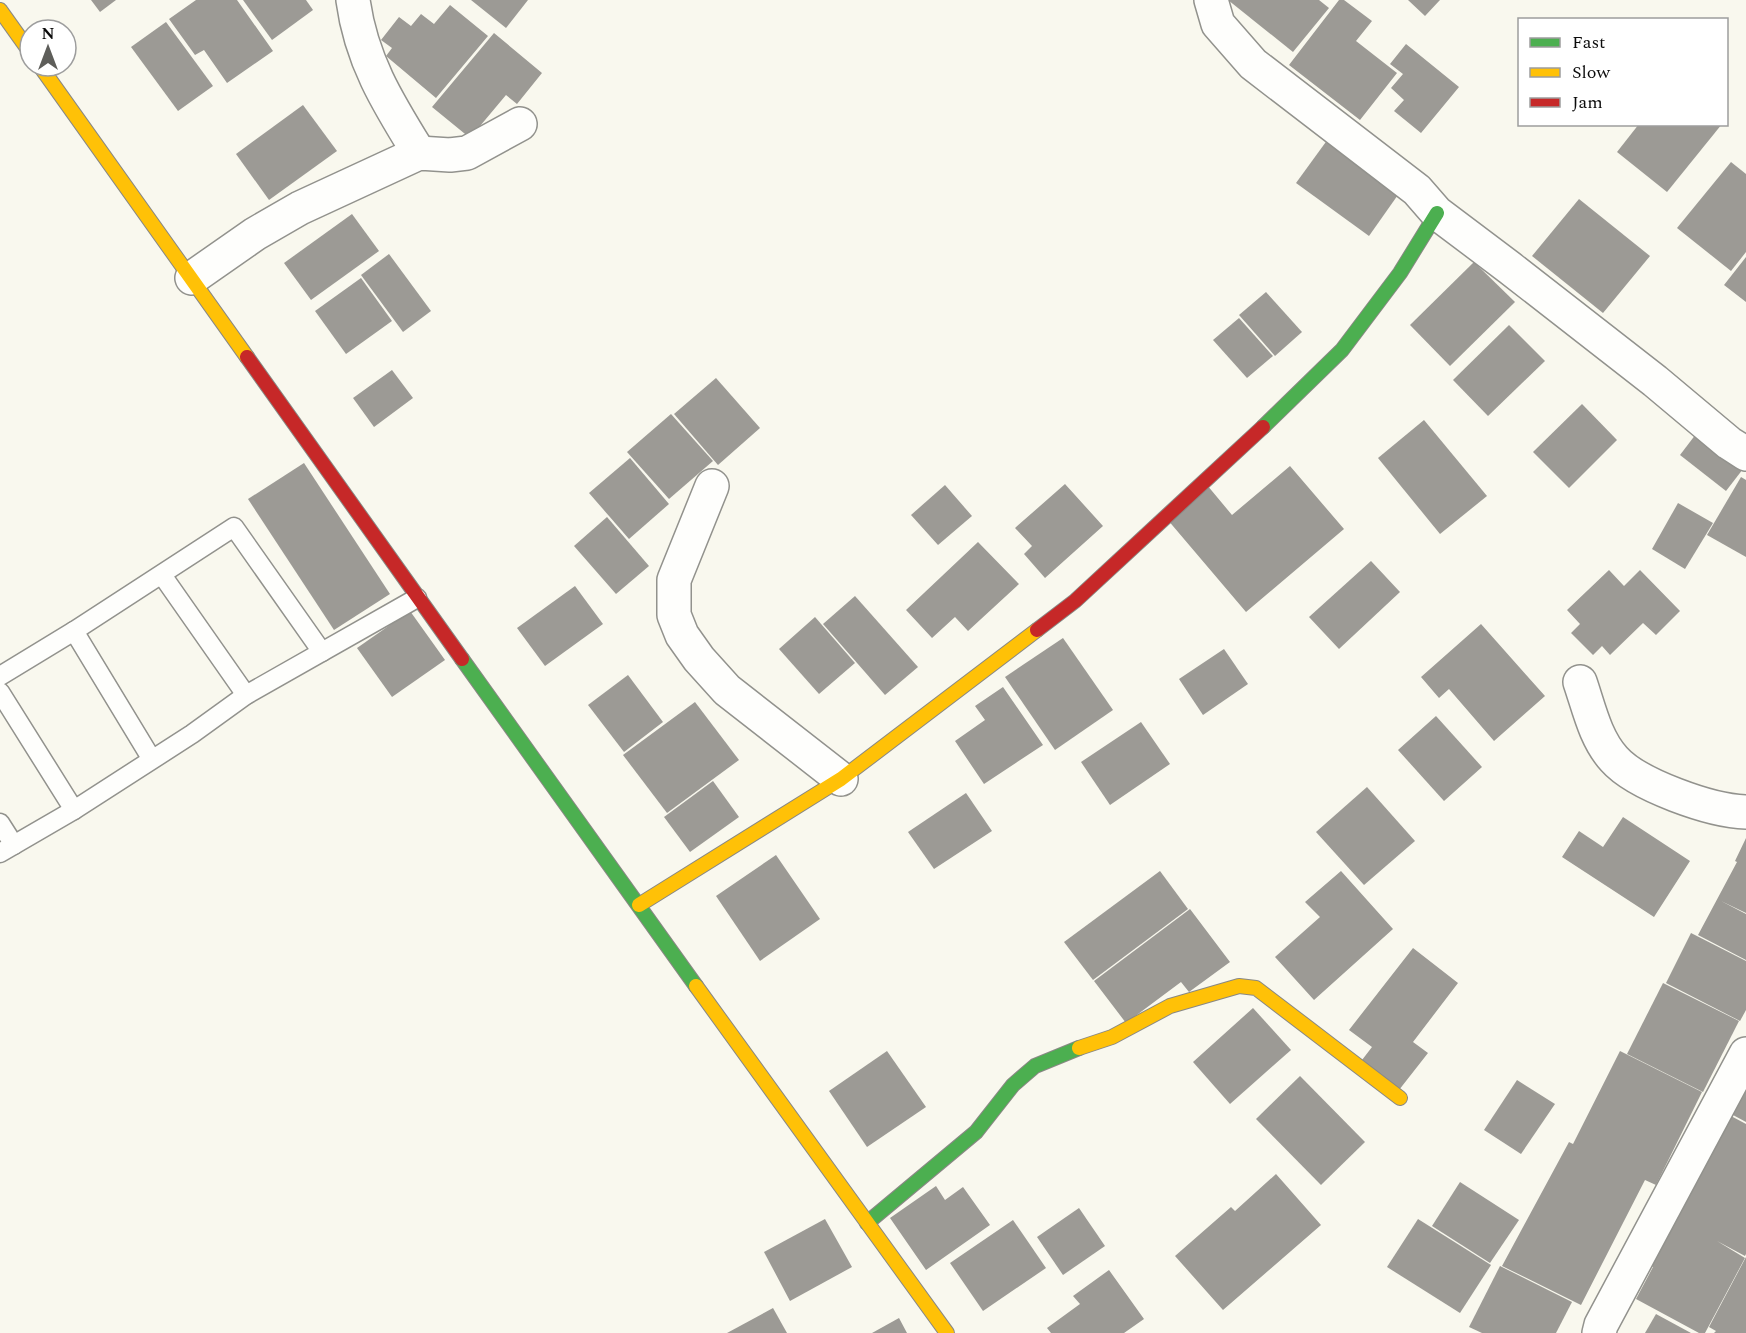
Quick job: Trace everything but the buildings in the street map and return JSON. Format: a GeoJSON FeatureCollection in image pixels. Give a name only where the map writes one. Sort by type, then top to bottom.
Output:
{"type":"FeatureCollection","features":[{"type":"Feature","properties":{"kind":"street"},"geometry":{"type":"LineString","coordinates":[[353,0],[357,26],[376,81],[419,153]]}},
{"type":"Feature","properties":{"kind":"street"},"geometry":{"type":"LineString","coordinates":[[1211,0],[1218,24],[1252,64],[1417,190],[1437,213],[1746,454]]}},
{"type":"Feature","properties":{"kind":"street"},"geometry":{"type":"LineString","coordinates":[[0,9],[18,35]]}},
{"type":"Feature","properties":{"kind":"street"},"geometry":{"type":"LineString","coordinates":[[49,78],[417,598],[947,1333]]}},
{"type":"Feature","properties":{"kind":"street"},"geometry":{"type":"LineString","coordinates":[[192,278],[255,234],[300,208],[419,153],[450,155],[467,153],[520,124]]}},
{"type":"Feature","properties":{"kind":"street"},"geometry":{"type":"LineString","coordinates":[[639,905],[841,779],[1075,601],[1218,470],[1342,350],[1401,273],[1437,213]]}},
{"type":"Feature","properties":{"kind":"street"},"geometry":{"type":"LineString","coordinates":[[712,486],[674,580],[674,615],[682,635],[699,659],[727,690],[841,779]]}},
{"type":"Feature","properties":{"kind":"street"},"geometry":{"type":"LineString","coordinates":[[1580,682],[1599,736],[1614,760],[1646,783],[1732,812],[1746,812]]}},
{"type":"Feature","properties":{"kind":"street"},"geometry":{"type":"LineString","coordinates":[[867,1223],[976,1132],[1013,1085],[1035,1066],[1112,1036],[1170,1006],[1219,991],[1239,987],[1256,988],[1401,1098]]}},
{"type":"Feature","properties":{"kind":"street"},"geometry":{"type":"LineString","coordinates":[[1599,1333],[1601,1325],[1746,1054]]}},
{"type":"Feature","properties":{"kind":"lane"},"geometry":{"type":"LineString","coordinates":[[0,676],[162,575],[234,527],[322,652]]}},
{"type":"Feature","properties":{"kind":"lane"},"geometry":{"type":"LineString","coordinates":[[162,575],[246,695]]}},
{"type":"Feature","properties":{"kind":"lane"},"geometry":{"type":"LineString","coordinates":[[0,824],[7,849],[74,810],[192,734],[246,695],[417,598]]}},
{"type":"Feature","properties":{"kind":"lane"},"geometry":{"type":"LineString","coordinates":[[74,631],[152,759]]}},
{"type":"Feature","properties":{"kind":"lane"},"geometry":{"type":"LineString","coordinates":[[0,692],[74,810]]}},
{"type":"Feature","properties":{"kind":"traffic: fast"},"geometry":{"type":"LineString","coordinates":[[1263,427],[1342,350],[1400,273],[1437,213]]}},
{"type":"Feature","properties":{"kind":"traffic: fast"},"geometry":{"type":"LineString","coordinates":[[462,659],[696,986]]}},
{"type":"Feature","properties":{"kind":"traffic: fast"},"geometry":{"type":"LineString","coordinates":[[867,1223],[976,1132],[1013,1085],[1035,1066],[1079,1048]]}},
{"type":"Feature","properties":{"kind":"traffic: slow"},"geometry":{"type":"LineString","coordinates":[[0,10],[18,35]]}},
{"type":"Feature","properties":{"kind":"traffic: slow"},"geometry":{"type":"LineString","coordinates":[[49,78],[247,357]]}},
{"type":"Feature","properties":{"kind":"traffic: slow"},"geometry":{"type":"LineString","coordinates":[[639,905],[841,779],[1037,630]]}},
{"type":"Feature","properties":{"kind":"traffic: slow"},"geometry":{"type":"LineString","coordinates":[[696,986],[947,1333]]}},
{"type":"Feature","properties":{"kind":"traffic: slow"},"geometry":{"type":"LineString","coordinates":[[1079,1048],[1112,1037],[1170,1006],[1239,986],[1256,988],[1400,1098]]}},
{"type":"Feature","properties":{"kind":"traffic: jam"},"geometry":{"type":"LineString","coordinates":[[247,357],[462,659]]}},
{"type":"Feature","properties":{"kind":"traffic: jam"},"geometry":{"type":"LineString","coordinates":[[1037,630],[1075,601],[1263,427]]}}]}
